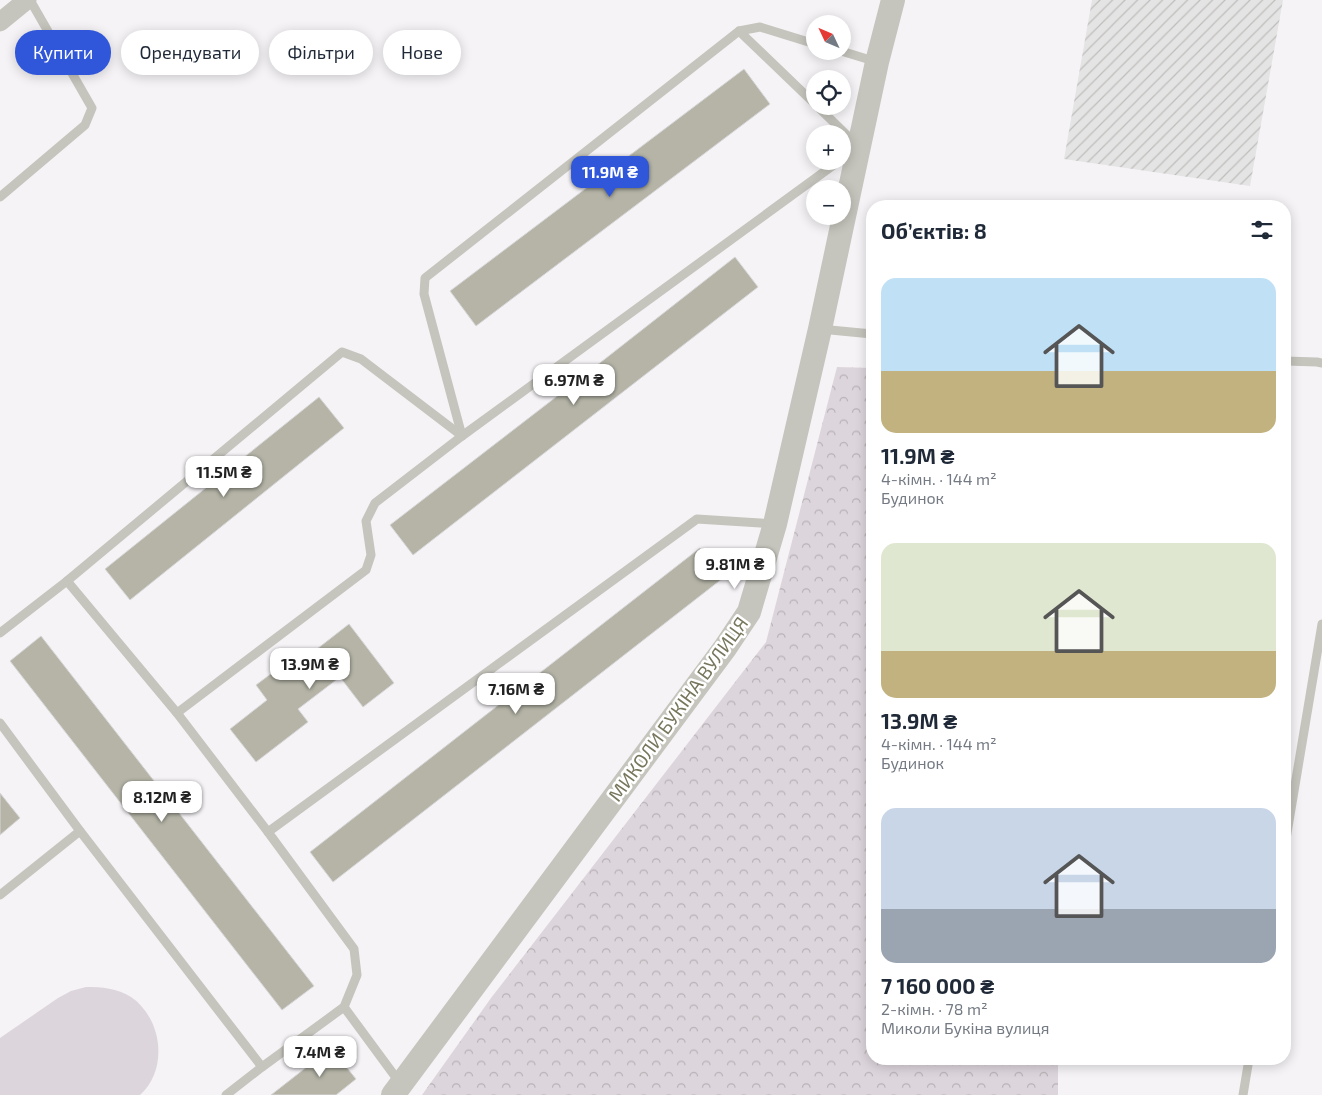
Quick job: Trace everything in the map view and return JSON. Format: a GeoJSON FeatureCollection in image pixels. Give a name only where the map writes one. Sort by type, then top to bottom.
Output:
{"type":"FeatureCollection","features":[{"type":"Feature","properties":{"kind":"street"},"geometry":{"type":"LineString","coordinates":[[0,22],[28,0]]}},
{"type":"Feature","properties":{"kind":"street","name":"МИКОЛИ БУКІНА ВУЛИЦЯ"},"geometry":{"type":"LineString","coordinates":[[851,153],[893,0]]}},
{"type":"Feature","properties":{"kind":"street","name":"МИКОЛИ БУКІНА ВУЛИЦЯ"},"geometry":{"type":"LineString","coordinates":[[397,1089],[725,648],[749,612],[774,524],[820,330],[848,170]]}},
{"type":"Feature","properties":{"kind":"lane"},"geometry":{"type":"LineString","coordinates":[[0,197],[85,125],[92,108],[28,0]]}},
{"type":"Feature","properties":{"kind":"lane"},"geometry":{"type":"LineString","coordinates":[[462,436],[424,294],[425,278],[739,31],[760,27],[806,41]]}},
{"type":"Feature","properties":{"kind":"lane"},"geometry":{"type":"LineString","coordinates":[[739,31],[806,95]]}},
{"type":"Feature","properties":{"kind":"lane"},"geometry":{"type":"LineString","coordinates":[[851,54],[877,62]]}},
{"type":"Feature","properties":{"kind":"lane"},"geometry":{"type":"LineString","coordinates":[[177,713],[366,570],[371,555],[366,521],[375,503],[462,436],[827,170]]}},
{"type":"Feature","properties":{"kind":"lane"},"geometry":{"type":"LineString","coordinates":[[820,330],[866,334]]}},
{"type":"Feature","properties":{"kind":"lane"},"geometry":{"type":"LineString","coordinates":[[0,633],[67,581],[342,352],[361,359],[462,436]]}},
{"type":"Feature","properties":{"kind":"lane"},"geometry":{"type":"LineString","coordinates":[[1291,361],[1322,363]]}},
{"type":"Feature","properties":{"kind":"lane"},"geometry":{"type":"LineString","coordinates":[[268,832],[698,519],[774,524]]}},
{"type":"Feature","properties":{"kind":"lane"},"geometry":{"type":"LineString","coordinates":[[67,581],[177,713],[354,949],[357,975],[344,1007],[226,1095]]}},
{"type":"Feature","properties":{"kind":"lane"},"geometry":{"type":"LineString","coordinates":[[1291,809],[1322,624]]}},
{"type":"Feature","properties":{"kind":"lane"},"geometry":{"type":"LineString","coordinates":[[0,723],[80,831],[262,1067]]}},
{"type":"Feature","properties":{"kind":"lane"},"geometry":{"type":"LineString","coordinates":[[0,895],[80,831]]}},
{"type":"Feature","properties":{"kind":"lane"},"geometry":{"type":"LineString","coordinates":[[344,1007],[397,1089]]}},
{"type":"Feature","properties":{"kind":"lane"},"geometry":{"type":"LineString","coordinates":[[1243,1095],[1248,1065]]}},
{"type":"Feature","properties":{"kind":"shaded area"},"geometry":{"type":"Polygon","coordinates":[[[1092,0],[1283,0],[1250,186],[1064,159],[1092,0]]]}},
{"type":"Feature","properties":{"kind":"green space"},"geometry":{"type":"Polygon","coordinates":[[[837,367],[866,368],[866,1065],[1058,1065],[1058,1095],[422,1095],[491,998],[766,642],[837,367]]]}},
{"type":"Feature","properties":{"kind":"green space"},"geometry":{"type":"Polygon","coordinates":[[[86,987],[98,987],[126,994],[141,1006],[150,1018],[158,1044],[158,1058],[155,1072],[149,1084],[140,1095],[0,1095],[0,1038],[58,998],[71,991],[86,987]]]}},
{"type":"Feature","properties":{"kind":"building"},"geometry":{"type":"Polygon","coordinates":[[[744,69],[770,104],[476,326],[450,291],[744,69]]]}},
{"type":"Feature","properties":{"kind":"building"},"geometry":{"type":"Polygon","coordinates":[[[735,257],[758,287],[413,555],[390,525],[735,257]]]}},
{"type":"Feature","properties":{"kind":"building"},"geometry":{"type":"Polygon","coordinates":[[[319,397],[344,428],[130,600],[105,569],[319,397]]]}},
{"type":"Feature","properties":{"kind":"building"},"geometry":{"type":"Polygon","coordinates":[[[700,548],[723,578],[333,882],[310,852],[700,548]]]}},
{"type":"Feature","properties":{"kind":"building"},"geometry":{"type":"Polygon","coordinates":[[[349,624],[394,683],[363,707],[340,677],[298,709],[308,722],[256,762],[230,729],[267,700],[256,685],[280,667],[285,674],[349,624]]]}},
{"type":"Feature","properties":{"kind":"building"},"geometry":{"type":"Polygon","coordinates":[[[41,636],[314,986],[282,1010],[10,661],[41,636]]]}},
{"type":"Feature","properties":{"kind":"building"},"geometry":{"type":"Polygon","coordinates":[[[0,793],[20,818],[0,835],[0,793]]]}},
{"type":"Feature","properties":{"kind":"building"},"geometry":{"type":"Polygon","coordinates":[[[331,1048],[356,1079],[336,1095],[271,1095],[331,1048]]]}}]}
